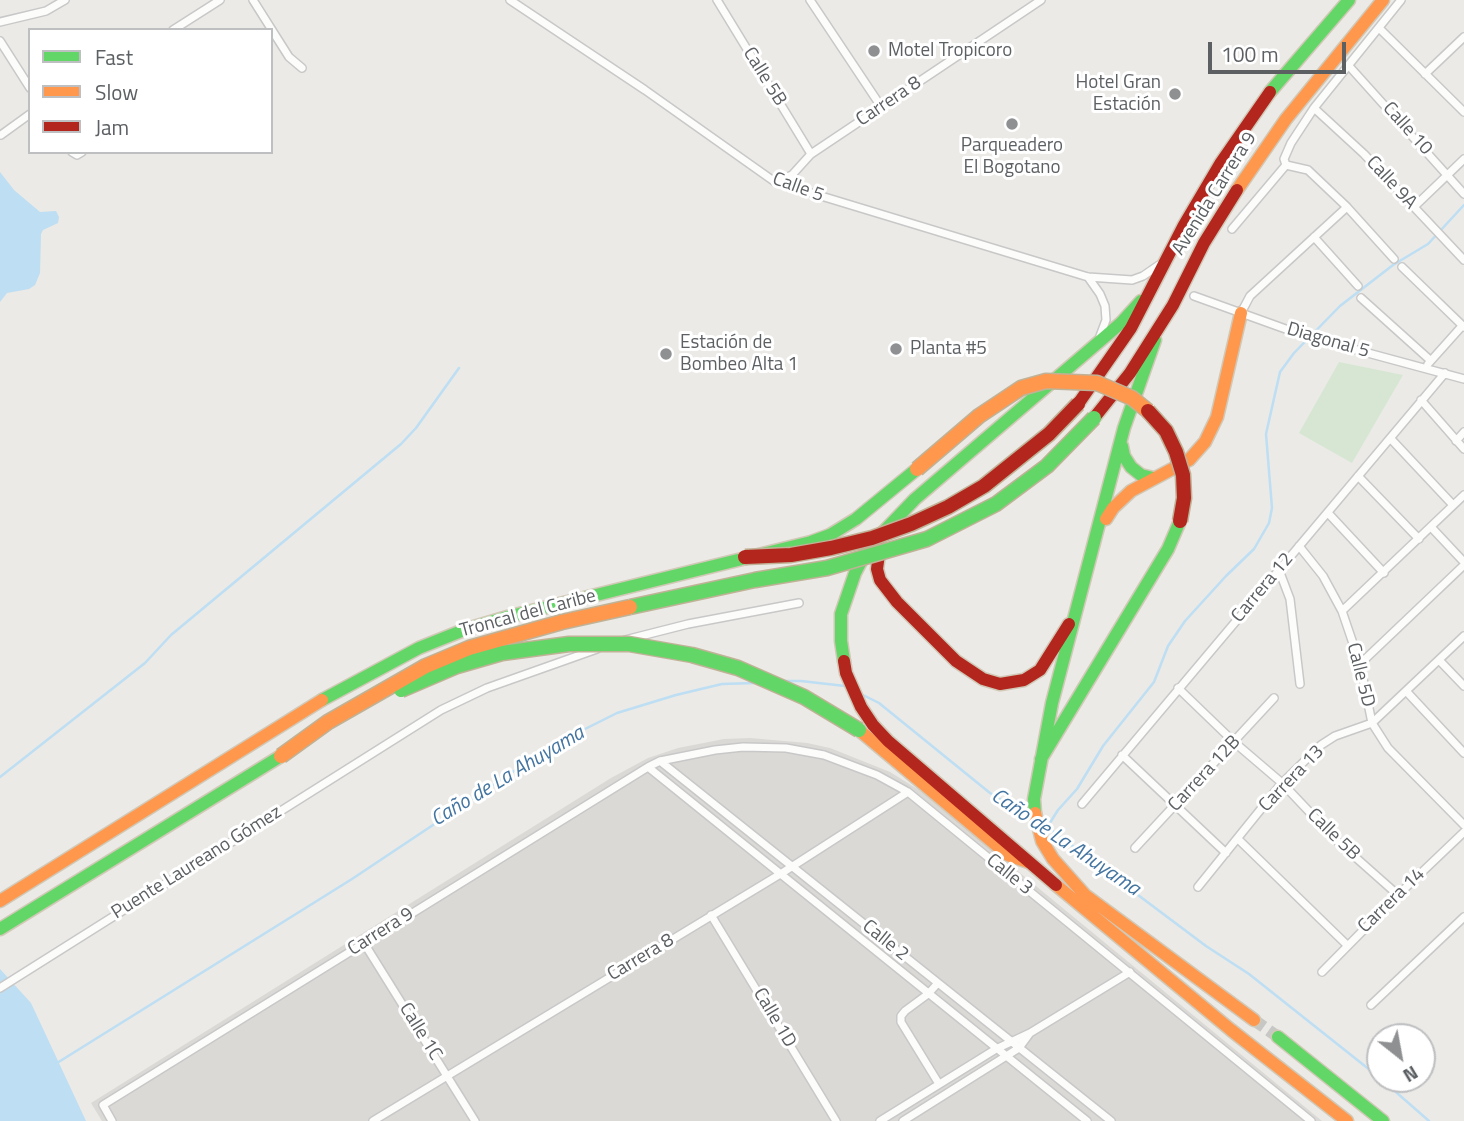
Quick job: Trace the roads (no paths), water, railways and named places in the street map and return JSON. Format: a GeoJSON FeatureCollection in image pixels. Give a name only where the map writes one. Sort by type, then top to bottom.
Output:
{"type":"FeatureCollection","features":[{"type":"Feature","properties":{"kind":"main road","name":"Avenida Carrera 9"},"geometry":{"type":"LineString","coordinates":[[1078,404],[1131,328],[1165,260],[1220,164],[1276,84],[1349,0]]}},
{"type":"Feature","properties":{"kind":"main road","name":"Avenida Carrera 9"},"geometry":{"type":"LineString","coordinates":[[1094,418],[1130,373],[1173,305],[1204,243],[1250,170],[1286,119],[1383,0]]}},
{"type":"Feature","properties":{"kind":"main road"},"geometry":{"type":"LineString","coordinates":[[1151,291],[1121,323],[915,499],[868,548],[855,573],[841,614],[841,641],[846,673],[861,707],[888,741],[1028,862],[1231,1030],[1347,1121]]}},
{"type":"Feature","properties":{"kind":"main road"},"geometry":{"type":"LineString","coordinates":[[1173,305],[1154,343],[1124,428],[1049,715],[1034,799],[1035,820],[1042,841],[1063,871],[1086,895],[1254,1020]]}},
{"type":"Feature","properties":{"kind":"main road"},"geometry":{"type":"LineString","coordinates":[[1099,529],[1113,508],[1131,491],[1189,460],[1205,442],[1217,417],[1241,313]]}},
{"type":"Feature","properties":{"kind":"main road"},"geometry":{"type":"LineString","coordinates":[[746,558],[811,542],[830,535],[856,519],[1000,401],[1021,388],[1046,381],[1085,381],[1109,387],[1132,398],[1151,413],[1166,431],[1180,463],[1184,498],[1180,521],[1168,550],[1041,759]]}},
{"type":"Feature","properties":{"kind":"main road","name":"Troncal del Caribe"},"geometry":{"type":"LineString","coordinates":[[0,901],[315,704],[419,648],[510,616],[746,558],[791,555],[831,548],[872,538],[911,524],[960,500],[1018,461],[1078,404]]}},
{"type":"Feature","properties":{"kind":"main road","name":"Troncal del Caribe"},"geometry":{"type":"LineString","coordinates":[[0,929],[281,756],[328,722],[426,666],[469,648],[562,622],[755,580],[827,568],[928,539],[996,503],[1022,485],[1046,466],[1094,418]]}},
{"type":"Feature","properties":{"kind":"main road"},"geometry":{"type":"LineString","coordinates":[[1121,444],[1131,467],[1141,475],[1153,478]]}},
{"type":"Feature","properties":{"kind":"main road"},"geometry":{"type":"LineString","coordinates":[[883,533],[877,569],[880,580],[897,602],[956,661],[983,679],[1000,684],[1024,680],[1040,670],[1077,608]]}},
{"type":"Feature","properties":{"kind":"main road"},"geometry":{"type":"LineString","coordinates":[[281,756],[388,696],[434,675],[502,653],[569,643],[649,646],[716,661],[782,687],[823,708],[859,730],[1008,855],[1028,862]]}},
{"type":"Feature","properties":{"kind":"main road"},"geometry":{"type":"LineString","coordinates":[[1278,1037],[1383,1121]]}},
{"type":"Feature","properties":{"kind":"street"},"geometry":{"type":"LineString","coordinates":[[0,22],[30,16],[65,0]]}},
{"type":"Feature","properties":{"kind":"street"},"geometry":{"type":"LineString","coordinates":[[176,28],[220,0]]}},
{"type":"Feature","properties":{"kind":"street"},"geometry":{"type":"LineString","coordinates":[[253,0],[271,28]]}},
{"type":"Feature","properties":{"kind":"street","name":"Calle 5"},"geometry":{"type":"LineString","coordinates":[[510,0],[645,90],[775,182],[1088,277],[1132,279],[1150,272],[1165,260]]}},
{"type":"Feature","properties":{"kind":"street","name":"Calle 5B"},"geometry":{"type":"LineString","coordinates":[[717,0],[811,154]]}},
{"type":"Feature","properties":{"kind":"street"},"geometry":{"type":"LineString","coordinates":[[810,0],[882,108]]}},
{"type":"Feature","properties":{"kind":"street","name":"Carrera 8"},"geometry":{"type":"LineString","coordinates":[[775,182],[792,175],[811,154],[1041,0]]}},
{"type":"Feature","properties":{"kind":"street"},"geometry":{"type":"LineString","coordinates":[[1232,229],[1285,162],[1291,143],[1314,108],[1401,0]]}},
{"type":"Feature","properties":{"kind":"street"},"geometry":{"type":"LineString","coordinates":[[1380,29],[1463,109]]}},
{"type":"Feature","properties":{"kind":"street"},"geometry":{"type":"LineString","coordinates":[[273,32],[289,57],[302,68]]}},
{"type":"Feature","properties":{"kind":"street"},"geometry":{"type":"LineString","coordinates":[[1425,74],[1464,37]]}},
{"type":"Feature","properties":{"kind":"street"},"geometry":{"type":"LineString","coordinates":[[0,41],[28,85]]}},
{"type":"Feature","properties":{"kind":"street","name":"Calle 10"},"geometry":{"type":"LineString","coordinates":[[1349,66],[1464,194]]}},
{"type":"Feature","properties":{"kind":"street","name":"Calle 9A"},"geometry":{"type":"LineString","coordinates":[[1314,108],[1364,154],[1464,260]]}},
{"type":"Feature","properties":{"kind":"street"},"geometry":{"type":"LineString","coordinates":[[1,135],[28,115]]}},
{"type":"Feature","properties":{"kind":"street"},"geometry":{"type":"LineString","coordinates":[[1414,208],[1464,159]]}},
{"type":"Feature","properties":{"kind":"street"},"geometry":{"type":"LineString","coordinates":[[1285,162],[1296,169],[1305,168],[1347,207],[1394,259]]}},
{"type":"Feature","properties":{"kind":"street"},"geometry":{"type":"LineString","coordinates":[[1241,313],[1250,296],[1347,207]]}},
{"type":"Feature","properties":{"kind":"street"},"geometry":{"type":"LineString","coordinates":[[1314,237],[1358,286]]}},
{"type":"Feature","properties":{"kind":"street"},"geometry":{"type":"LineString","coordinates":[[1361,298],[1428,364],[1463,327],[1402,267]]}},
{"type":"Feature","properties":{"kind":"street"},"geometry":{"type":"LineString","coordinates":[[1088,277],[1100,294],[1105,306],[1106,320],[1104,332],[1090,350]]}},
{"type":"Feature","properties":{"kind":"street","name":"Diagonal 5"},"geometry":{"type":"LineString","coordinates":[[1194,296],[1314,339],[1428,364],[1464,379]]}},
{"type":"Feature","properties":{"kind":"street","name":"Carrera 12"},"geometry":{"type":"LineString","coordinates":[[1082,804],[1445,373]]}},
{"type":"Feature","properties":{"kind":"street"},"geometry":{"type":"LineString","coordinates":[[1421,400],[1464,449]]}},
{"type":"Feature","properties":{"kind":"street"},"geometry":{"type":"LineString","coordinates":[[1456,441],[1464,432]]}},
{"type":"Feature","properties":{"kind":"street"},"geometry":{"type":"LineString","coordinates":[[1391,439],[1453,505]]}},
{"type":"Feature","properties":{"kind":"street"},"geometry":{"type":"LineString","coordinates":[[1358,476],[1419,539]]}},
{"type":"Feature","properties":{"kind":"street"},"geometry":{"type":"LineString","coordinates":[[1342,611],[1464,495]]}},
{"type":"Feature","properties":{"kind":"street"},"geometry":{"type":"LineString","coordinates":[[1328,513],[1384,573]]}},
{"type":"Feature","properties":{"kind":"street"},"geometry":{"type":"LineString","coordinates":[[1360,664],[1464,564],[1430,527]]}},
{"type":"Feature","properties":{"kind":"street","name":"Calle 5D"},"geometry":{"type":"LineString","coordinates":[[1299,546],[1323,576],[1342,611],[1360,664],[1372,723],[1388,748],[1464,825]]}},
{"type":"Feature","properties":{"kind":"street"},"geometry":{"type":"LineString","coordinates":[[1279,570],[1290,598],[1300,684]]}},
{"type":"Feature","properties":{"kind":"street","name":"Puente Laureano Gómez"},"geometry":{"type":"LineString","coordinates":[[0,988],[441,710],[487,688],[637,637],[795,603]]}},
{"type":"Feature","properties":{"kind":"street","name":"Carrera 13"},"geometry":{"type":"LineString","coordinates":[[1198,887],[1282,783],[1321,745],[1335,736],[1372,723],[1464,636]]}},
{"type":"Feature","properties":{"kind":"street"},"geometry":{"type":"LineString","coordinates":[[1439,660],[1464,686]]}},
{"type":"Feature","properties":{"kind":"street","name":"Calle 5B"},"geometry":{"type":"LineString","coordinates":[[1178,688],[1234,742],[1282,783],[1336,840],[1398,895]]}},
{"type":"Feature","properties":{"kind":"street"},"geometry":{"type":"LineString","coordinates":[[1406,691],[1464,753]]}},
{"type":"Feature","properties":{"kind":"street","name":"Carrera 12B"},"geometry":{"type":"LineString","coordinates":[[1135,848],[1274,698]]}},
{"type":"Feature","properties":{"kind":"street","name":"Calle 3"},"geometry":{"type":"LineString","coordinates":[[660,761],[743,747],[786,748],[824,755],[877,775],[908,792],[1311,1121]]}},
{"type":"Feature","properties":{"kind":"street"},"geometry":{"type":"LineString","coordinates":[[1122,755],[1226,853]]}},
{"type":"Feature","properties":{"kind":"street","name":"Carrera 9"},"geometry":{"type":"LineString","coordinates":[[112,1121],[103,1105],[660,761]]}},
{"type":"Feature","properties":{"kind":"street","name":"Calle 2"},"geometry":{"type":"LineString","coordinates":[[660,761],[1111,1121]]}},
{"type":"Feature","properties":{"kind":"street","name":"Calle 2"},"geometry":{"type":"LineString","coordinates":[[648,766],[1087,1121]]}},
{"type":"Feature","properties":{"kind":"street","name":"Carrera 8"},"geometry":{"type":"LineString","coordinates":[[373,1121],[782,873],[908,792]]}},
{"type":"Feature","properties":{"kind":"street","name":"Carrera 14"},"geometry":{"type":"LineString","coordinates":[[1322,972],[1464,832]]}},
{"type":"Feature","properties":{"kind":"street"},"geometry":{"type":"LineString","coordinates":[[1238,839],[1347,945]]}},
{"type":"Feature","properties":{"kind":"street","name":"Calle 1D"},"geometry":{"type":"LineString","coordinates":[[712,915],[836,1121]]}},
{"type":"Feature","properties":{"kind":"street"},"geometry":{"type":"LineString","coordinates":[[1371,1005],[1464,917]]}},
{"type":"Feature","properties":{"kind":"street","name":"Calle 1C"},"geometry":{"type":"LineString","coordinates":[[364,943],[475,1121]]}},
{"type":"Feature","properties":{"kind":"street"},"geometry":{"type":"LineString","coordinates":[[880,1121],[996,1049],[1030,1033],[1129,972]]}},
{"type":"Feature","properties":{"kind":"street"},"geometry":{"type":"LineString","coordinates":[[937,984],[901,1016],[901,1022],[939,1084]]}},
{"type":"Feature","properties":{"kind":"street"},"geometry":{"type":"LineString","coordinates":[[903,1121],[1019,1048],[1030,1033]]}},
{"type":"Feature","properties":{"kind":"water"},"geometry":{"type":"Polygon","coordinates":[[[0,172],[14,190],[40,212],[56,211],[59,217],[58,223],[43,230],[41,234],[40,273],[35,285],[29,289],[7,293],[0,302],[0,172]]]}},
{"type":"Feature","properties":{"kind":"water"},"geometry":{"type":"Polygon","coordinates":[[[0,969],[31,1003],[86,1121],[0,1121],[0,969]]]}},
{"type":"Feature","properties":{"kind":"waterway"},"geometry":{"type":"LineString","coordinates":[[1048,826],[1077,789],[1103,746],[1154,682],[1168,646],[1185,621],[1254,549],[1269,523],[1272,508],[1266,434],[1280,372],[1294,353],[1340,306],[1393,265],[1428,244],[1464,205]]}},
{"type":"Feature","properties":{"kind":"waterway"},"geometry":{"type":"LineString","coordinates":[[0,777],[145,663],[171,635],[401,444],[416,428],[459,368]]}},
{"type":"Feature","properties":{"kind":"waterway","name":"Caño de La Ahuyama"},"geometry":{"type":"LineString","coordinates":[[782,681],[845,686]]}},
{"type":"Feature","properties":{"kind":"waterway","name":"Caño de La Ahuyama"},"geometry":{"type":"LineString","coordinates":[[57,1063],[352,879],[553,745],[617,713],[722,684],[755,683]]}},
{"type":"Feature","properties":{"kind":"waterway","name":"Caño de La Ahuyama"},"geometry":{"type":"LineString","coordinates":[[861,694],[879,703],[990,793],[1030,817]]}},
{"type":"Feature","properties":{"kind":"waterway","name":"Caño de La Ahuyama"},"geometry":{"type":"LineString","coordinates":[[1042,823],[1206,946],[1249,974],[1366,1067]]}},
{"type":"Feature","properties":{"kind":"waterway","name":"Caño de La Ahuyama"},"geometry":{"type":"LineString","coordinates":[[1397,1093],[1429,1121]]}},
{"type":"Feature","properties":{"kind":"tunnel"},"geometry":{"type":"LineString","coordinates":[[1254,1020],[1278,1037]]}},
{"type":"Feature","properties":{"kind":"place","name":"Motel Tropicoro"},"geometry":{"type":"Point","coordinates":[874,51]}},
{"type":"Feature","properties":{"kind":"place","name":"Hotel Gran Estación"},"geometry":{"type":"Point","coordinates":[1175,94]}},
{"type":"Feature","properties":{"kind":"place","name":"Parqueadero El Bogotano"},"geometry":{"type":"Point","coordinates":[1012,124]}},
{"type":"Feature","properties":{"kind":"place","name":"Planta #5"},"geometry":{"type":"Point","coordinates":[896,349]}},
{"type":"Feature","properties":{"kind":"place","name":"Estación de Bombeo Alta 1"},"geometry":{"type":"Point","coordinates":[666,354]}}]}
